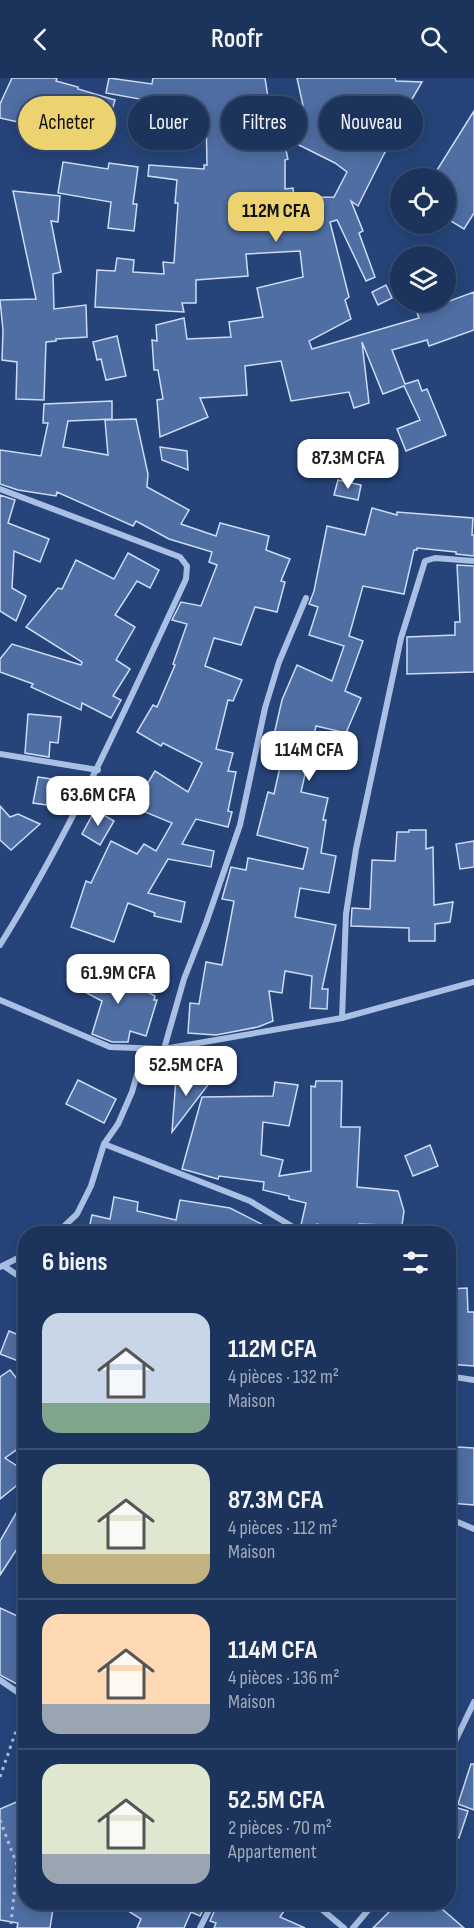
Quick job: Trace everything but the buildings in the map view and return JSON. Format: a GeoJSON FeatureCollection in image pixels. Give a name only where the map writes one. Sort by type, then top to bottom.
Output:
{"type":"FeatureCollection","features":[{"type":"Feature","properties":{"kind":"street"},"geometry":{"type":"LineString","coordinates":[[0,489],[180,557],[187,566],[186,579],[98,770],[0,945]]}},
{"type":"Feature","properties":{"kind":"street"},"geometry":{"type":"LineString","coordinates":[[342,1018],[348,903],[401,638],[426,561],[435,558],[474,561]]}},
{"type":"Feature","properties":{"kind":"street"},"geometry":{"type":"LineString","coordinates":[[164,1049],[184,979],[240,825],[265,708],[279,662],[306,598]]}},
{"type":"Feature","properties":{"kind":"street"},"geometry":{"type":"LineString","coordinates":[[0,754],[98,770]]}},
{"type":"Feature","properties":{"kind":"street"},"geometry":{"type":"LineString","coordinates":[[0,1000],[110,1047],[144,1050],[164,1049],[342,1018],[474,982]]}},
{"type":"Feature","properties":{"kind":"street"},"geometry":{"type":"LineString","coordinates":[[64,1226],[76,1214],[91,1186],[104,1144],[118,1124],[132,1092],[144,1050]]}},
{"type":"Feature","properties":{"kind":"street"},"geometry":{"type":"LineString","coordinates":[[104,1144],[250,1201],[291,1226]]}},
{"type":"Feature","properties":{"kind":"street"},"geometry":{"type":"LineString","coordinates":[[2,1267],[18,1258]]}},
{"type":"Feature","properties":{"kind":"street"},"geometry":{"type":"LineString","coordinates":[[2,1267],[18,1276]]}},
{"type":"Feature","properties":{"kind":"street"},"geometry":{"type":"LineString","coordinates":[[456,1377],[474,1380]]}},
{"type":"Feature","properties":{"kind":"street"},"geometry":{"type":"LineString","coordinates":[[456,1521],[474,1529]]}},
{"type":"Feature","properties":{"kind":"street"},"geometry":{"type":"LineString","coordinates":[[0,1680],[18,1692]]}},
{"type":"Feature","properties":{"kind":"street"},"geometry":{"type":"LineString","coordinates":[[456,1739],[474,1702]]}},
{"type":"Feature","properties":{"kind":"street"},"geometry":{"type":"LineString","coordinates":[[200,1928],[209,1910]]}},
{"type":"Feature","properties":{"kind":"street"},"geometry":{"type":"LineString","coordinates":[[323,1910],[344,1928]]}},
{"type":"Feature","properties":{"kind":"street"},"geometry":{"type":"LineString","coordinates":[[353,1928],[368,1910]]}},
{"type":"Feature","properties":{"kind":"path"},"geometry":{"type":"LineString","coordinates":[[0,1777],[18,1726]]}},
{"type":"Feature","properties":{"kind":"path"},"geometry":{"type":"LineString","coordinates":[[0,1820],[17,1865],[11,1924]]}}]}
